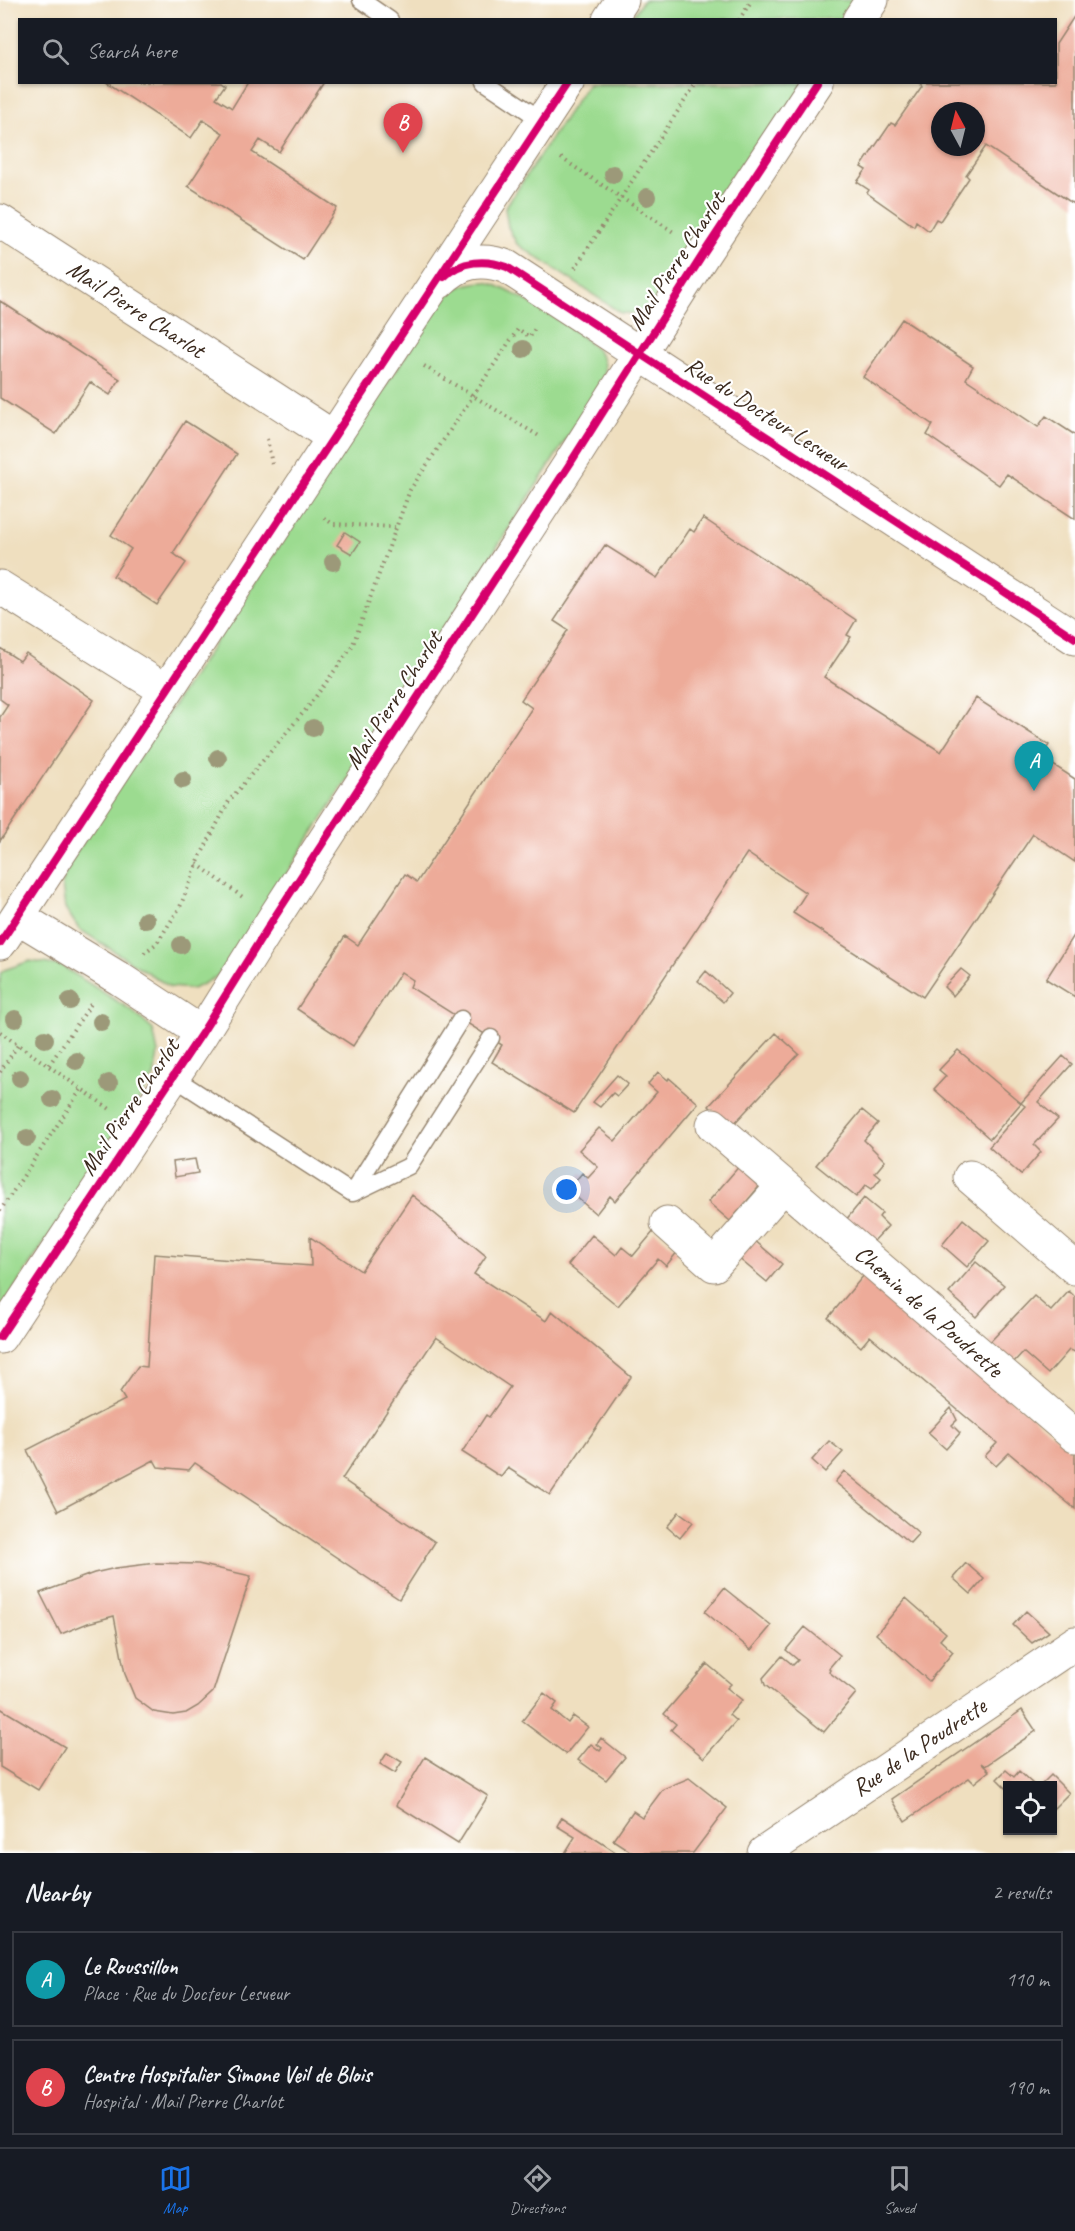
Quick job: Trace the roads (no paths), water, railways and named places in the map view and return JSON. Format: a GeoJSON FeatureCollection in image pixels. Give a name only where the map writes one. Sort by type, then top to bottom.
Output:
{"type":"FeatureCollection","features":[{"type":"Feature","properties":{"kind":"street"},"geometry":{"type":"LineString","coordinates":[[610,18],[622,0]]}},
{"type":"Feature","properties":{"kind":"street"},"geometry":{"type":"LineString","coordinates":[[860,18],[872,0]]}},
{"type":"Feature","properties":{"kind":"street","name":"Mail Pierre Charlot"},"geometry":{"type":"LineString","coordinates":[[202,1033],[120,979],[9,930],[165,690],[434,288],[567,84]]}},
{"type":"Feature","properties":{"kind":"street","name":"Mail Pierre Charlot"},"geometry":{"type":"LineString","coordinates":[[0,1337],[202,1033],[704,252],[816,84]]}},
{"type":"Feature","properties":{"kind":"street","name":"Mail Pierre Charlot"},"geometry":{"type":"LineString","coordinates":[[488,202],[484,224],[487,240],[495,256],[507,267]]}},
{"type":"Feature","properties":{"kind":"street","name":"Mail Pierre Charlot"},"geometry":{"type":"LineString","coordinates":[[0,221],[333,437]]}},
{"type":"Feature","properties":{"kind":"street","name":"Rue du Docteur Lesueur"},"geometry":{"type":"LineString","coordinates":[[434,288],[451,270],[472,263],[491,261],[507,267],[1075,638]]}},
{"type":"Feature","properties":{"kind":"street"},"geometry":{"type":"LineString","coordinates":[[0,586],[165,690]]}},
{"type":"Feature","properties":{"kind":"street","name":"Chemin de la Poudrette"},"geometry":{"type":"LineString","coordinates":[[713,1125],[1075,1436]]}},
{"type":"Feature","properties":{"kind":"street"},"geometry":{"type":"LineString","coordinates":[[970,1177],[1075,1268]]}},
{"type":"Feature","properties":{"kind":"street"},"geometry":{"type":"LineString","coordinates":[[667,1223],[714,1265],[783,1186]]}},
{"type":"Feature","properties":{"kind":"street","name":"Rue de la Poudrette"},"geometry":{"type":"LineString","coordinates":[[764,1853],[1075,1643]]}},
{"type":"Feature","properties":{"kind":"lane"},"geometry":{"type":"LineString","coordinates":[[361,0],[387,18]]}},
{"type":"Feature","properties":{"kind":"lane"},"geometry":{"type":"LineString","coordinates":[[488,84],[543,121]]}},
{"type":"Feature","properties":{"kind":"lane"},"geometry":{"type":"LineString","coordinates":[[352,1193],[461,1019]]}},
{"type":"Feature","properties":{"kind":"lane"},"geometry":{"type":"LineString","coordinates":[[352,1193],[409,1166],[491,1038]]}},
{"type":"Feature","properties":{"kind":"lane"},"geometry":{"type":"LineString","coordinates":[[173,1077],[352,1193]]}},
{"type":"Feature","properties":{"kind":"place","name":"Centre Hospitalier Simone Veil de Blois"},"geometry":{"type":"Point","coordinates":[403,153]}},
{"type":"Feature","properties":{"kind":"place","name":"Le Roussillon"},"geometry":{"type":"Point","coordinates":[1034,791]}}]}
